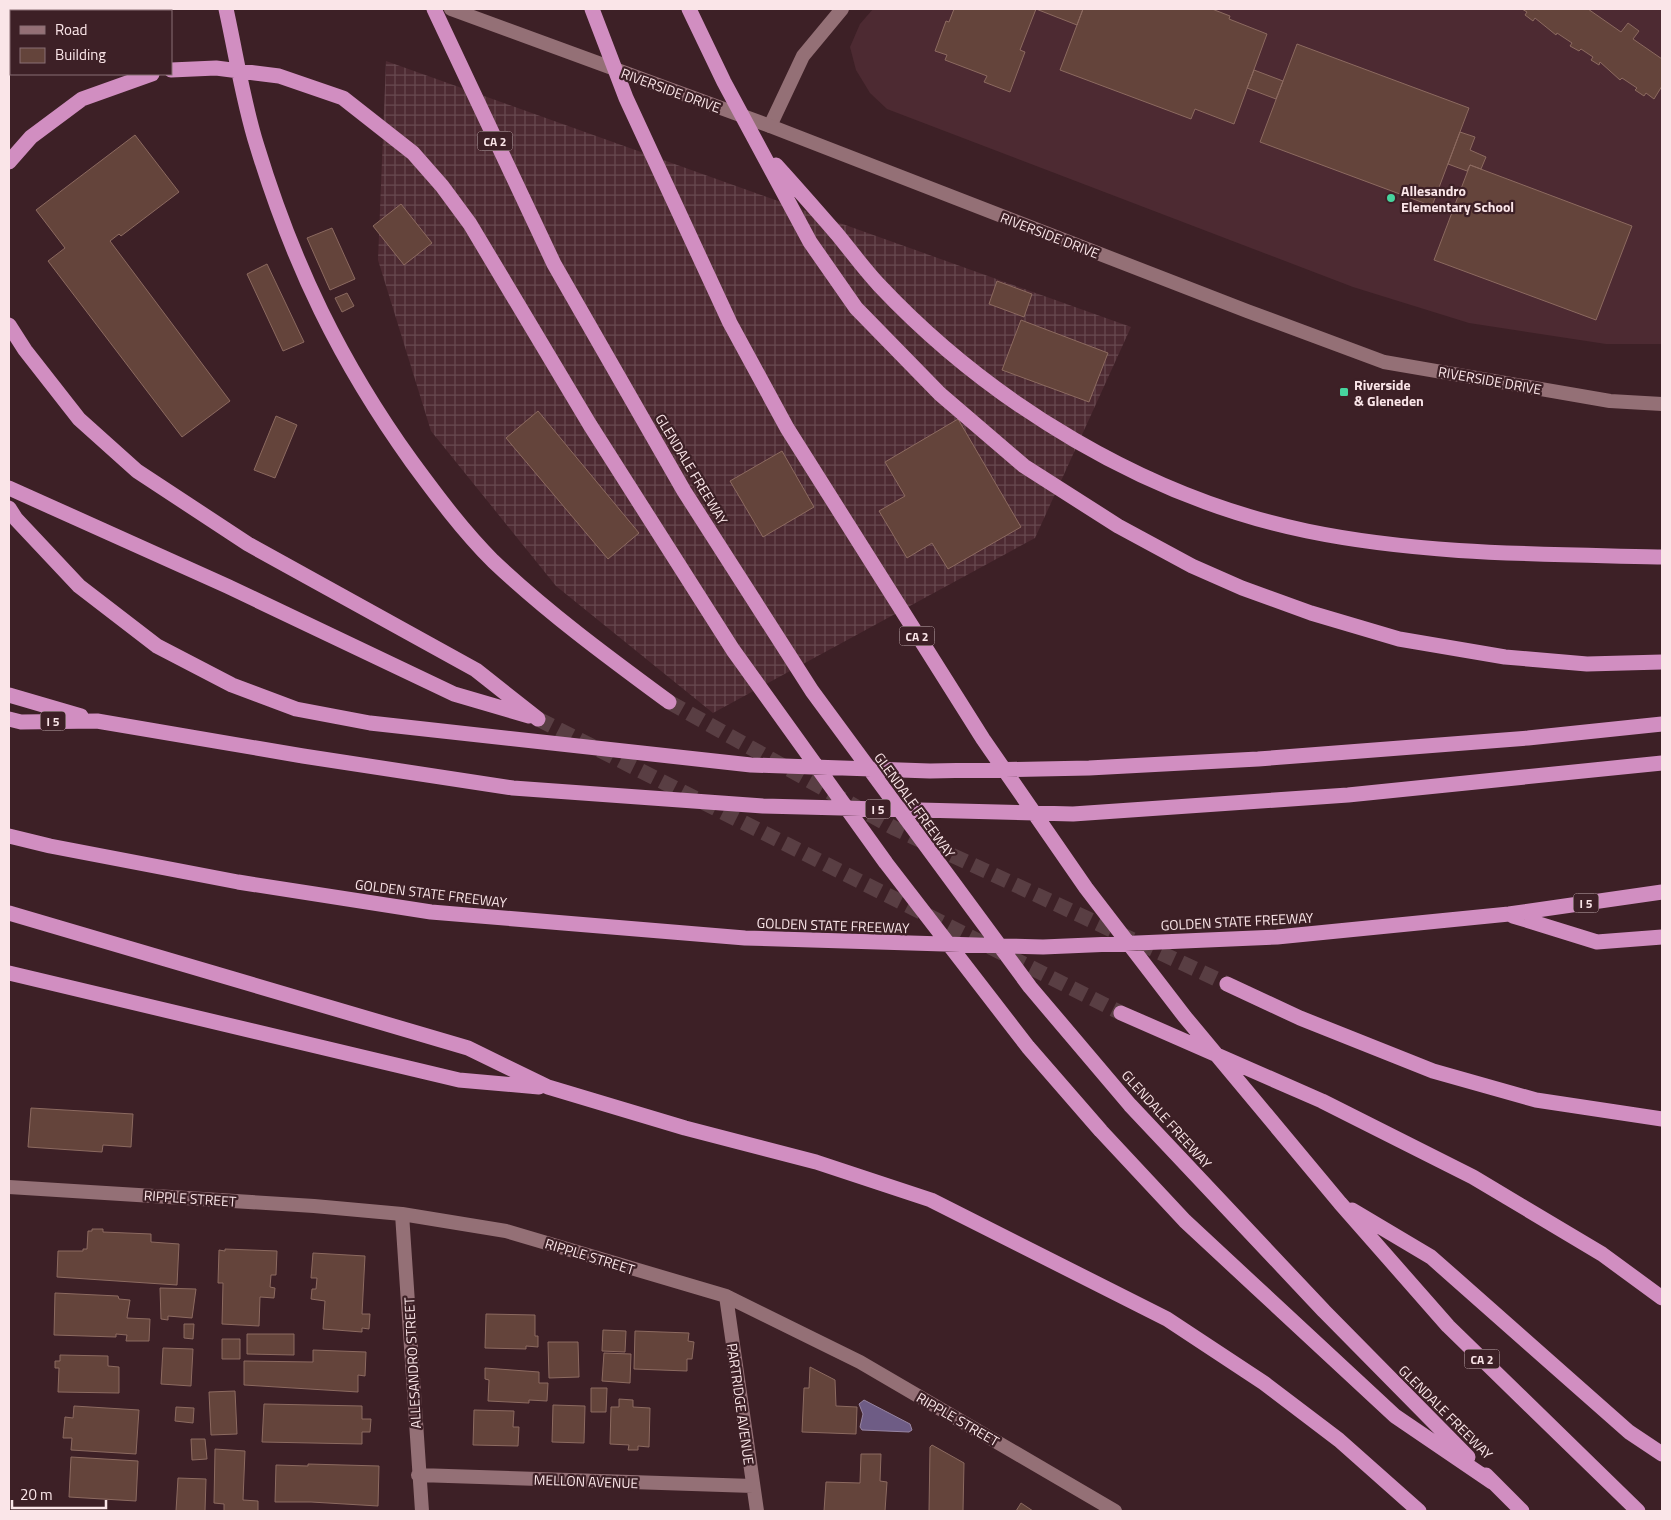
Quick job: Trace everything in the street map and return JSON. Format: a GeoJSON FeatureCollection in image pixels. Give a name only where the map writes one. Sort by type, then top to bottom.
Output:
{"type":"FeatureCollection","features":[{"type":"Feature","properties":{"kind":"highway"},"geometry":{"type":"LineString","coordinates":[[226,9],[256,144],[284,230],[323,319],[376,412],[440,501],[492,560],[576,634],[669,702]]}},
{"type":"Feature","properties":{"kind":"highway","name":"GLENDALE FREEWAY"},"geometry":{"type":"LineString","coordinates":[[434,9],[554,264],[684,491],[812,691],[1030,987],[1130,1105],[1324,1311],[1522,1511]]}},
{"type":"Feature","properties":{"kind":"highway","name":"CA 2"},"geometry":{"type":"LineString","coordinates":[[592,9],[626,98],[730,322],[787,428],[846,525],[983,738],[1086,888],[1185,1017],[1340,1203],[1448,1326],[1635,1509]]}},
{"type":"Feature","properties":{"kind":"highway"},"geometry":{"type":"LineString","coordinates":[[689,9],[724,82],[810,242],[856,308],[940,394],[1024,466],[1118,526],[1192,566],[1242,588],[1311,613],[1399,639],[1505,657],[1578,663],[1662,662]]}},
{"type":"Feature","properties":{"kind":"highway"},"geometry":{"type":"LineString","coordinates":[[172,70],[216,68],[279,76],[344,98],[413,153],[442,186],[470,224],[590,426],[733,650],[886,863],[1028,1046],[1101,1131],[1185,1220],[1395,1416],[1492,1482]]}},
{"type":"Feature","properties":{"kind":"highway"},"geometry":{"type":"LineString","coordinates":[[9,162],[31,137],[82,99],[149,75]]}},
{"type":"Feature","properties":{"kind":"highway"},"geometry":{"type":"LineString","coordinates":[[759,145],[879,285],[932,335],[995,388],[1064,434],[1147,478],[1238,513],[1306,531],[1393,545],[1473,552],[1662,557]]}},
{"type":"Feature","properties":{"kind":"highway"},"geometry":{"type":"LineString","coordinates":[[9,325],[25,350],[80,419],[137,471],[248,544],[476,670],[538,719],[454,694],[227,586],[9,488]]}},
{"type":"Feature","properties":{"kind":"highway"},"geometry":{"type":"LineString","coordinates":[[9,508],[16,519],[79,586],[157,646],[232,685],[296,709],[370,723],[750,765],[930,771],[1089,768],[1258,759],[1528,738],[1662,724]]}},
{"type":"Feature","properties":{"kind":"highway"},"geometry":{"type":"LineString","coordinates":[[9,695],[97,721]]}},
{"type":"Feature","properties":{"kind":"highway","name":"I 5"},"geometry":{"type":"LineString","coordinates":[[9,719],[21,722],[97,721],[303,756],[513,788],[763,806],[1074,814],[1348,795],[1662,763]]}},
{"type":"Feature","properties":{"kind":"highway","name":"GOLDEN STATE FREEWAY"},"geometry":{"type":"LineString","coordinates":[[9,836],[50,846],[238,882],[431,912],[745,938],[1043,947],[1277,937],[1510,914],[1662,892]]}},
{"type":"Feature","properties":{"kind":"highway"},"geometry":{"type":"LineString","coordinates":[[9,913],[468,1048],[548,1088]]}},
{"type":"Feature","properties":{"kind":"highway"},"geometry":{"type":"LineString","coordinates":[[1510,914],[1597,942],[1662,937]]}},
{"type":"Feature","properties":{"kind":"highway"},"geometry":{"type":"LineString","coordinates":[[9,973],[459,1080],[548,1088],[816,1162],[931,1200],[1167,1319],[1264,1384],[1316,1423],[1419,1511]]}},
{"type":"Feature","properties":{"kind":"highway"},"geometry":{"type":"LineString","coordinates":[[1227,984],[1300,1018],[1433,1071],[1536,1100],[1662,1119]]}},
{"type":"Feature","properties":{"kind":"highway"},"geometry":{"type":"LineString","coordinates":[[1121,1013],[1322,1101],[1473,1177],[1602,1254],[1662,1298]]}},
{"type":"Feature","properties":{"kind":"highway"},"geometry":{"type":"LineString","coordinates":[[1340,1203],[1431,1257],[1630,1432],[1662,1454]]}},
{"type":"Feature","properties":{"kind":"street","name":"RIVERSIDE DRIVE"},"geometry":{"type":"LineString","coordinates":[[451,9],[770,126],[1247,312],[1384,362],[1610,400],[1662,404]]}},
{"type":"Feature","properties":{"kind":"street"},"geometry":{"type":"LineString","coordinates":[[770,126],[803,56],[842,9]]}},
{"type":"Feature","properties":{"kind":"street","name":"RIPPLE STREET"},"geometry":{"type":"LineString","coordinates":[[9,1187],[314,1206],[402,1214],[506,1231],[726,1296],[860,1362],[1115,1511]]}},
{"type":"Feature","properties":{"kind":"street","name":"ALLESANDRO STREET"},"geometry":{"type":"LineString","coordinates":[[402,1214],[418,1476],[422,1511]]}},
{"type":"Feature","properties":{"kind":"street","name":"PARTRIDGE AVENUE"},"geometry":{"type":"LineString","coordinates":[[726,1296],[757,1511]]}},
{"type":"Feature","properties":{"kind":"street","name":"MELLON AVENUE"},"geometry":{"type":"LineString","coordinates":[[418,1476],[753,1486]]}},
{"type":"Feature","properties":{"kind":"shaded area","name":"Allesandro Elementary School"},"geometry":{"type":"Polygon","coordinates":[[[873,9],[1662,9],[1662,344],[1606,344],[1469,323],[1353,287],[887,109],[870,93],[856,70],[850,47],[860,24],[873,9]]]}},
{"type":"Feature","properties":{"kind":"shaded area"},"geometry":{"type":"Polygon","coordinates":[[[386,61],[1131,327],[1035,538],[713,713],[556,586],[431,431],[378,260],[386,61]]]}},
{"type":"Feature","properties":{"kind":"shaded area"},"geometry":{"type":"Polygon","coordinates":[[[864,1400],[910,1424],[912,1430],[909,1432],[862,1430],[860,1427],[863,1414],[859,1404],[864,1400]]]}},
{"type":"Feature","properties":{"kind":"building"},"geometry":{"type":"Polygon","coordinates":[[[954,9],[1036,9],[1020,50],[1025,52],[1010,92],[984,82],[987,76],[945,60],[947,55],[935,51],[946,21],[949,22],[954,9]]]}},
{"type":"Feature","properties":{"kind":"building"},"geometry":{"type":"Polygon","coordinates":[[[1036,9],[1083,9],[1077,25],[1036,9]]]}},
{"type":"Feature","properties":{"kind":"building"},"geometry":{"type":"Polygon","coordinates":[[[1083,9],[1212,9],[1230,16],[1229,19],[1267,34],[1234,124],[1195,109],[1191,119],[1060,70],[1083,9]]]}},
{"type":"Feature","properties":{"kind":"building"},"geometry":{"type":"Polygon","coordinates":[[[1522,9],[1588,9],[1621,32],[1628,23],[1639,31],[1633,39],[1662,59],[1662,86],[1654,99],[1646,93],[1644,96],[1635,90],[1637,88],[1622,78],[1620,80],[1600,62],[1599,65],[1591,60],[1593,57],[1581,49],[1579,51],[1570,46],[1572,43],[1557,33],[1556,35],[1535,18],[1533,21],[1525,15],[1527,12],[1522,9]]]}},
{"type":"Feature","properties":{"kind":"building"},"geometry":{"type":"Polygon","coordinates":[[[1297,44],[1469,108],[1432,206],[1260,142],[1297,44]]]}},
{"type":"Feature","properties":{"kind":"building"},"geometry":{"type":"Polygon","coordinates":[[[1254,70],[1283,81],[1276,99],[1247,88],[1254,70]]]}},
{"type":"Feature","properties":{"kind":"building"},"geometry":{"type":"Polygon","coordinates":[[[1460,132],[1475,137],[1470,150],[1486,157],[1481,169],[1470,165],[1467,171],[1448,164],[1460,132]]]}},
{"type":"Feature","properties":{"kind":"building"},"geometry":{"type":"Polygon","coordinates":[[[135,135],[179,192],[121,236],[119,234],[110,241],[230,401],[182,437],[48,261],[65,248],[36,210],[135,135]]]}},
{"type":"Feature","properties":{"kind":"building"},"geometry":{"type":"Polygon","coordinates":[[[1470,165],[1632,226],[1596,320],[1434,260],[1470,165]]]}},
{"type":"Feature","properties":{"kind":"building"},"geometry":{"type":"Polygon","coordinates":[[[401,204],[432,243],[404,265],[373,226],[401,204]]]}},
{"type":"Feature","properties":{"kind":"building"},"geometry":{"type":"Polygon","coordinates":[[[332,228],[355,279],[330,290],[307,238],[332,228]]]}},
{"type":"Feature","properties":{"kind":"building"},"geometry":{"type":"Polygon","coordinates":[[[267,264],[304,342],[283,351],[247,274],[267,264]]]}},
{"type":"Feature","properties":{"kind":"building"},"geometry":{"type":"Polygon","coordinates":[[[997,281],[1032,294],[1024,317],[989,304],[997,281]]]}},
{"type":"Feature","properties":{"kind":"building"},"geometry":{"type":"Polygon","coordinates":[[[347,293],[354,306],[342,312],[335,298],[347,293]]]}},
{"type":"Feature","properties":{"kind":"building"},"geometry":{"type":"Polygon","coordinates":[[[1021,320],[1108,353],[1089,402],[1002,370],[1021,320]]]}},
{"type":"Feature","properties":{"kind":"building"},"geometry":{"type":"Polygon","coordinates":[[[538,411],[639,533],[608,559],[506,438],[538,411]]]}},
{"type":"Feature","properties":{"kind":"building"},"geometry":{"type":"Polygon","coordinates":[[[276,416],[297,425],[275,478],[254,470],[276,416]]]}},
{"type":"Feature","properties":{"kind":"building"},"geometry":{"type":"Polygon","coordinates":[[[958,419],[1021,527],[948,569],[932,543],[907,558],[879,511],[905,496],[885,462],[958,419]]]}},
{"type":"Feature","properties":{"kind":"building"},"geometry":{"type":"Polygon","coordinates":[[[782,451],[814,507],[763,537],[730,481],[782,451]]]}},
{"type":"Feature","properties":{"kind":"building"},"geometry":{"type":"Polygon","coordinates":[[[31,1108],[133,1114],[131,1147],[103,1145],[102,1152],[28,1147],[31,1108]]]}},
{"type":"Feature","properties":{"kind":"building"},"geometry":{"type":"Polygon","coordinates":[[[92,1229],[103,1229],[103,1232],[151,1234],[151,1242],[179,1244],[177,1285],[57,1277],[58,1251],[83,1251],[83,1249],[87,1249],[88,1231],[92,1231],[92,1229]]]}},
{"type":"Feature","properties":{"kind":"building"},"geometry":{"type":"Polygon","coordinates":[[[225,1249],[277,1251],[276,1275],[271,1275],[270,1287],[275,1288],[274,1298],[260,1297],[259,1326],[222,1324],[223,1283],[218,1283],[219,1250],[225,1251],[225,1249]]]}},
{"type":"Feature","properties":{"kind":"building"},"geometry":{"type":"Polygon","coordinates":[[[313,1253],[365,1256],[362,1314],[370,1314],[369,1329],[362,1328],[362,1332],[323,1329],[325,1301],[311,1299],[312,1289],[316,1289],[317,1278],[311,1278],[313,1253]]]}},
{"type":"Feature","properties":{"kind":"building"},"geometry":{"type":"Polygon","coordinates":[[[160,1288],[196,1289],[192,1318],[168,1316],[168,1320],[161,1319],[160,1288]]]}},
{"type":"Feature","properties":{"kind":"building"},"geometry":{"type":"Polygon","coordinates":[[[55,1293],[118,1296],[119,1299],[130,1300],[127,1318],[150,1319],[149,1341],[126,1341],[127,1335],[116,1334],[116,1337],[54,1335],[55,1293]]]}},
{"type":"Feature","properties":{"kind":"building"},"geometry":{"type":"Polygon","coordinates":[[[486,1314],[535,1315],[535,1336],[538,1336],[538,1347],[526,1346],[526,1349],[485,1348],[486,1314]]]}},
{"type":"Feature","properties":{"kind":"building"},"geometry":{"type":"Polygon","coordinates":[[[184,1324],[194,1324],[193,1339],[184,1338],[184,1324]]]}},
{"type":"Feature","properties":{"kind":"building"},"geometry":{"type":"Polygon","coordinates":[[[603,1330],[626,1331],[625,1352],[602,1351],[603,1330]]]}},
{"type":"Feature","properties":{"kind":"building"},"geometry":{"type":"Polygon","coordinates":[[[635,1331],[689,1333],[688,1341],[694,1342],[692,1359],[687,1359],[687,1371],[634,1369],[635,1331]]]}},
{"type":"Feature","properties":{"kind":"building"},"geometry":{"type":"Polygon","coordinates":[[[247,1334],[294,1334],[294,1355],[247,1354],[247,1334]]]}},
{"type":"Feature","properties":{"kind":"building"},"geometry":{"type":"Polygon","coordinates":[[[222,1339],[240,1339],[240,1359],[222,1359],[222,1339]]]}},
{"type":"Feature","properties":{"kind":"building"},"geometry":{"type":"Polygon","coordinates":[[[548,1342],[578,1342],[579,1377],[549,1378],[548,1342]]]}},
{"type":"Feature","properties":{"kind":"building"},"geometry":{"type":"Polygon","coordinates":[[[163,1348],[193,1349],[191,1386],[161,1384],[163,1348]]]}},
{"type":"Feature","properties":{"kind":"building"},"geometry":{"type":"Polygon","coordinates":[[[313,1350],[366,1352],[365,1376],[358,1375],[358,1392],[244,1385],[244,1361],[313,1362],[313,1350]]]}},
{"type":"Feature","properties":{"kind":"building"},"geometry":{"type":"Polygon","coordinates":[[[604,1353],[631,1354],[630,1383],[602,1381],[604,1353]]]}},
{"type":"Feature","properties":{"kind":"building"},"geometry":{"type":"Polygon","coordinates":[[[60,1355],[108,1356],[108,1366],[119,1367],[119,1393],[58,1392],[59,1368],[55,1368],[55,1361],[60,1361],[60,1355]]]}},
{"type":"Feature","properties":{"kind":"building"},"geometry":{"type":"Polygon","coordinates":[[[810,1367],[835,1380],[836,1406],[857,1407],[856,1434],[802,1432],[804,1388],[809,1388],[810,1367]]]}},
{"type":"Feature","properties":{"kind":"building"},"geometry":{"type":"Polygon","coordinates":[[[485,1368],[539,1372],[539,1383],[548,1383],[547,1401],[529,1400],[529,1403],[488,1401],[489,1380],[485,1379],[485,1368]]]}},
{"type":"Feature","properties":{"kind":"building"},"geometry":{"type":"Polygon","coordinates":[[[591,1388],[607,1388],[606,1412],[591,1412],[591,1388]]]}},
{"type":"Feature","properties":{"kind":"building"},"geometry":{"type":"Polygon","coordinates":[[[235,1391],[237,1434],[211,1435],[209,1392],[235,1391]]]}},
{"type":"Feature","properties":{"kind":"building"},"geometry":{"type":"Polygon","coordinates":[[[619,1399],[633,1400],[633,1407],[650,1408],[649,1447],[638,1446],[638,1450],[628,1450],[629,1445],[610,1444],[611,1407],[619,1407],[619,1399]]]}},
{"type":"Feature","properties":{"kind":"building"},"geometry":{"type":"Polygon","coordinates":[[[264,1404],[362,1406],[362,1419],[371,1419],[370,1432],[362,1432],[362,1444],[262,1442],[264,1404]]]}},
{"type":"Feature","properties":{"kind":"building"},"geometry":{"type":"Polygon","coordinates":[[[553,1405],[585,1406],[584,1443],[552,1442],[553,1405]]]}},
{"type":"Feature","properties":{"kind":"building"},"geometry":{"type":"Polygon","coordinates":[[[74,1406],[139,1410],[136,1454],[71,1450],[72,1438],[63,1438],[65,1417],[73,1418],[74,1406]]]}},
{"type":"Feature","properties":{"kind":"building"},"geometry":{"type":"Polygon","coordinates":[[[176,1407],[194,1408],[193,1423],[175,1421],[176,1407]]]}},
{"type":"Feature","properties":{"kind":"building"},"geometry":{"type":"Polygon","coordinates":[[[474,1410],[514,1411],[513,1427],[519,1427],[518,1446],[473,1445],[474,1410]]]}},
{"type":"Feature","properties":{"kind":"building"},"geometry":{"type":"Polygon","coordinates":[[[191,1439],[205,1439],[207,1459],[192,1460],[191,1439]]]}},
{"type":"Feature","properties":{"kind":"building"},"geometry":{"type":"Polygon","coordinates":[[[932,1445],[964,1463],[963,1511],[929,1511],[930,1447],[932,1445]]]}},
{"type":"Feature","properties":{"kind":"building"},"geometry":{"type":"Polygon","coordinates":[[[215,1449],[245,1451],[243,1500],[258,1501],[258,1511],[224,1511],[224,1504],[214,1503],[215,1449]]]}},
{"type":"Feature","properties":{"kind":"building"},"geometry":{"type":"Polygon","coordinates":[[[861,1454],[881,1454],[880,1481],[887,1482],[885,1511],[824,1511],[826,1482],[860,1483],[861,1454]]]}},
{"type":"Feature","properties":{"kind":"building"},"geometry":{"type":"Polygon","coordinates":[[[71,1457],[138,1461],[136,1501],[69,1497],[71,1457]]]}},
{"type":"Feature","properties":{"kind":"building"},"geometry":{"type":"Polygon","coordinates":[[[308,1464],[379,1466],[378,1506],[275,1502],[276,1465],[308,1466],[308,1464]]]}},
{"type":"Feature","properties":{"kind":"building"},"geometry":{"type":"Polygon","coordinates":[[[178,1478],[206,1479],[205,1511],[176,1511],[178,1478]]]}},
{"type":"Feature","properties":{"kind":"building"},"geometry":{"type":"Polygon","coordinates":[[[1021,1503],[1033,1511],[1016,1511],[1021,1503]]]}},
{"type":"Feature","properties":{"kind":"tunnel"},"geometry":{"type":"LineString","coordinates":[[669,702],[894,828],[1227,984]]}},
{"type":"Feature","properties":{"kind":"tunnel"},"geometry":{"type":"LineString","coordinates":[[538,719],[1121,1013]]}},
{"type":"Feature","properties":{"kind":"place","name":"Allesandro Elementary School"},"geometry":{"type":"Point","coordinates":[1391,198]}},
{"type":"Feature","properties":{"kind":"place","name":"Riverside & Gleneden"},"geometry":{"type":"Point","coordinates":[1344,392]}}]}
